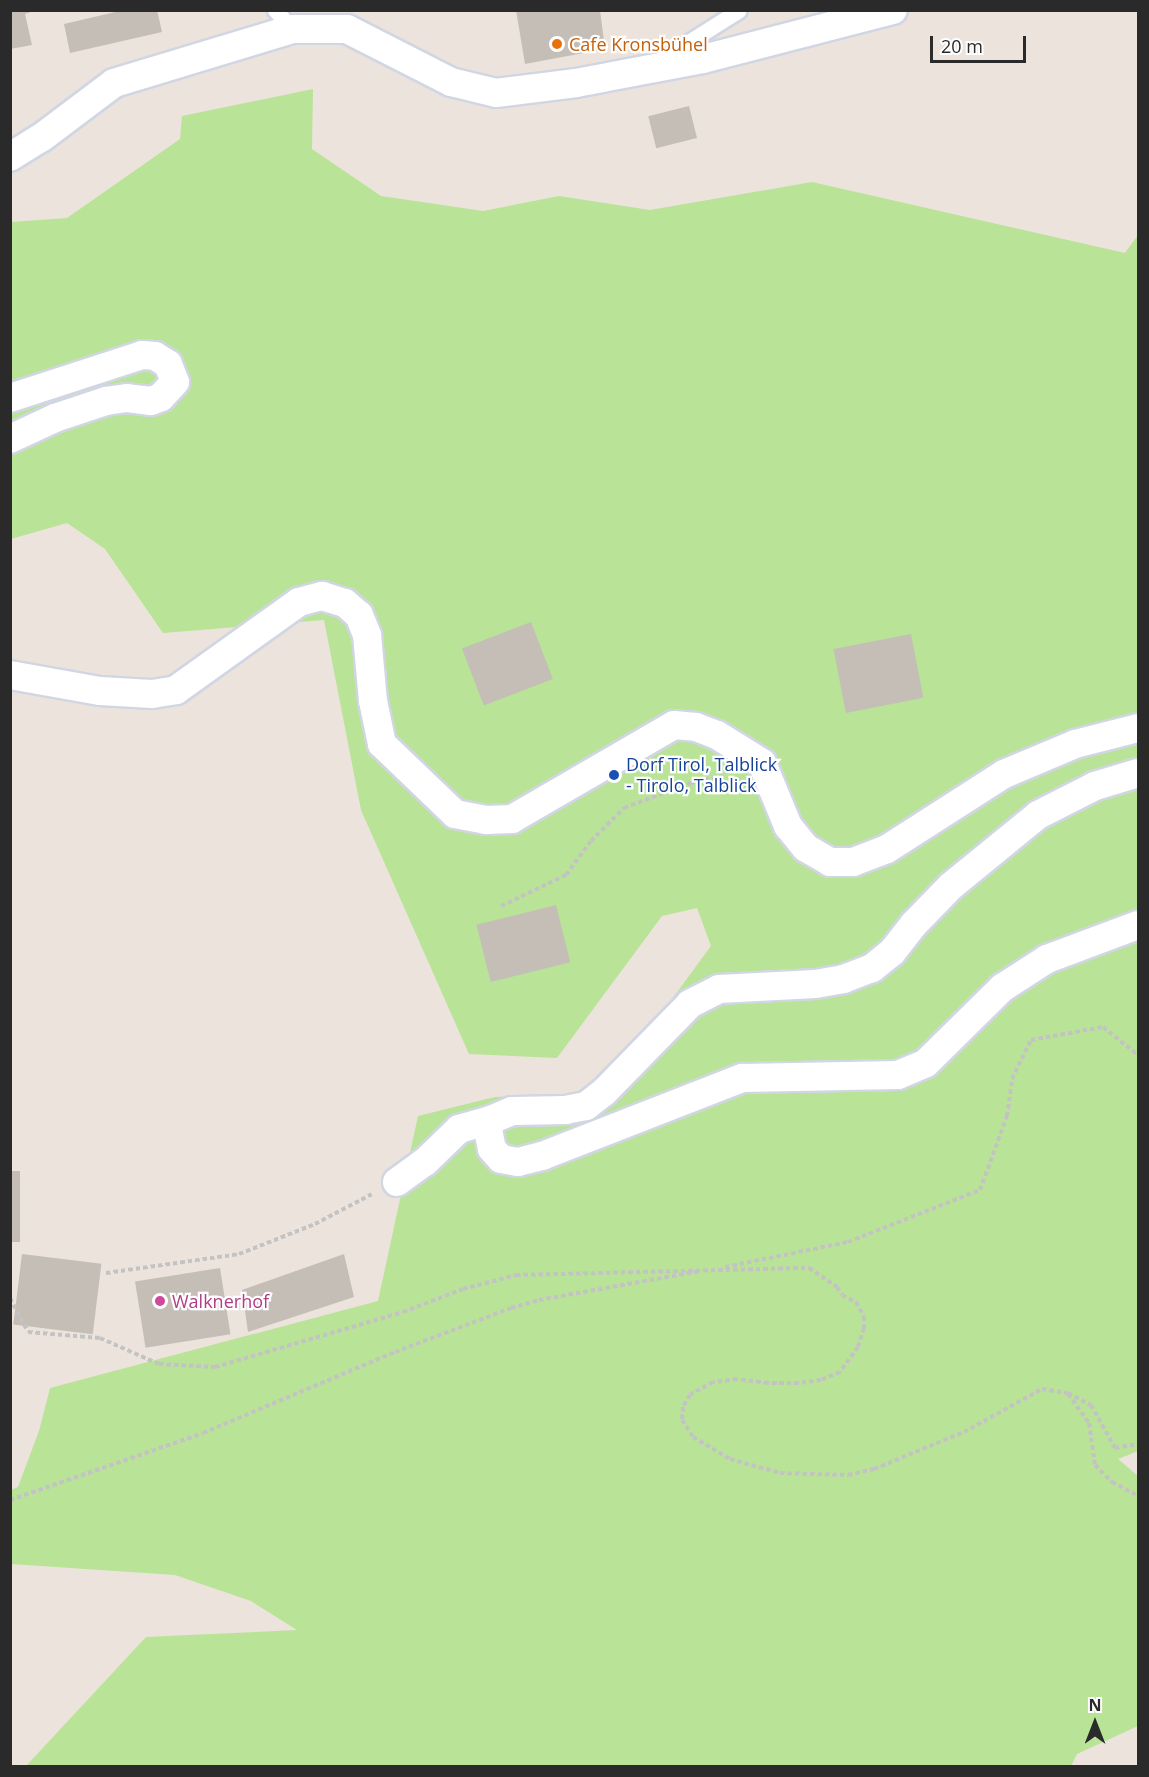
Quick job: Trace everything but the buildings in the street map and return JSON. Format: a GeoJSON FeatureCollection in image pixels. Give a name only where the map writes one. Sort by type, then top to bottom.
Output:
{"type":"FeatureCollection","features":[{"type":"Feature","properties":{"kind":"street"},"geometry":{"type":"LineString","coordinates":[[10,157],[41,138],[114,83],[284,20],[347,28],[451,82],[496,93],[576,83],[703,59],[893,10]]}},
{"type":"Feature","properties":{"kind":"street"},"geometry":{"type":"LineString","coordinates":[[10,398],[142,355],[155,356],[168,364],[175,382],[161,397],[151,401],[127,398],[106,401],[56,418],[10,439]]}},
{"type":"Feature","properties":{"kind":"street"},"geometry":{"type":"LineString","coordinates":[[10,675],[100,691],[152,694],[176,690],[299,602],[322,596],[345,603],[359,615],[367,635],[373,701],[382,744],[455,814],[486,820],[512,819],[674,725],[696,728],[717,735],[762,764],[788,826],[806,848],[830,862],[853,862],[887,849],[1004,774],[1075,744],[1138,728]]}},
{"type":"Feature","properties":{"kind":"street"},"geometry":{"type":"LineString","coordinates":[[397,1182],[425,1162],[459,1129],[512,1111],[566,1110],[586,1106],[604,1092],[690,1004],[719,989],[815,984],[844,979],[872,968],[891,952],[914,924],[951,886],[1038,815],[1095,786],[1138,773]]}},
{"type":"Feature","properties":{"kind":"street"},"geometry":{"type":"LineString","coordinates":[[491,1120],[488,1130],[492,1149],[501,1159],[518,1162],[542,1156],[742,1078],[898,1075],[926,1064],[1002,988],[1047,959],[1138,926]]}},
{"type":"Feature","properties":{"kind":"lane"},"geometry":{"type":"LineString","coordinates":[[648,68],[739,10]]}},
{"type":"Feature","properties":{"kind":"path"},"geometry":{"type":"LineString","coordinates":[[501,906],[566,875],[591,841],[624,808],[690,783],[732,774],[770,781]]}},
{"type":"Feature","properties":{"kind":"path"},"geometry":{"type":"LineString","coordinates":[[10,1500],[203,1433],[395,1352],[511,1308],[539,1300],[715,1269],[848,1242],[980,1190],[1006,1116],[1012,1079],[1031,1040],[1104,1027],[1138,1055]]}},
{"type":"Feature","properties":{"kind":"path"},"geometry":{"type":"LineString","coordinates":[[106,1273],[239,1254],[315,1224],[397,1182]]}},
{"type":"Feature","properties":{"kind":"path"},"geometry":{"type":"LineString","coordinates":[[10,1298],[28,1332],[100,1338],[159,1364],[215,1367],[403,1312],[463,1289],[516,1275],[809,1268],[837,1287],[842,1295],[856,1302],[864,1317],[864,1329],[858,1347],[840,1372],[821,1380],[768,1383],[737,1379],[713,1382],[690,1395],[683,1407],[682,1420],[693,1437],[730,1459],[780,1473],[848,1475],[874,1469],[964,1432],[1042,1389],[1068,1393],[1091,1405],[1115,1448],[1138,1444]]}},
{"type":"Feature","properties":{"kind":"path"},"geometry":{"type":"LineString","coordinates":[[1068,1393],[1089,1423],[1095,1464],[1112,1482],[1138,1496]]}},
{"type":"Feature","properties":{"kind":"green space"},"geometry":{"type":"Polygon","coordinates":[[[313,89],[312,149],[381,196],[483,211],[559,196],[650,210],[812,182],[1125,253],[1138,235],[1138,1451],[1118,1459],[1138,1476],[1138,1726],[1077,1754],[1071,1766],[26,1766],[146,1637],[297,1630],[251,1601],[175,1575],[11,1564],[11,1490],[18,1487],[39,1431],[50,1388],[378,1301],[418,1116],[495,1097],[579,1094],[658,1018],[711,946],[697,908],[662,916],[557,1058],[469,1054],[361,810],[324,620],[163,633],[105,549],[67,523],[11,539],[11,222],[67,218],[180,139],[182,116],[313,89]]]}},
{"type":"Feature","properties":{"kind":"place","name":"Cafe Kronsbühel"},"geometry":{"type":"Point","coordinates":[557,44]}},
{"type":"Feature","properties":{"kind":"place","name":"Dorf Tirol, Talblick - Tirolo, Talblick"},"geometry":{"type":"Point","coordinates":[614,775]}},
{"type":"Feature","properties":{"kind":"place","name":"Walknerhof"},"geometry":{"type":"Point","coordinates":[160,1301]}}]}
